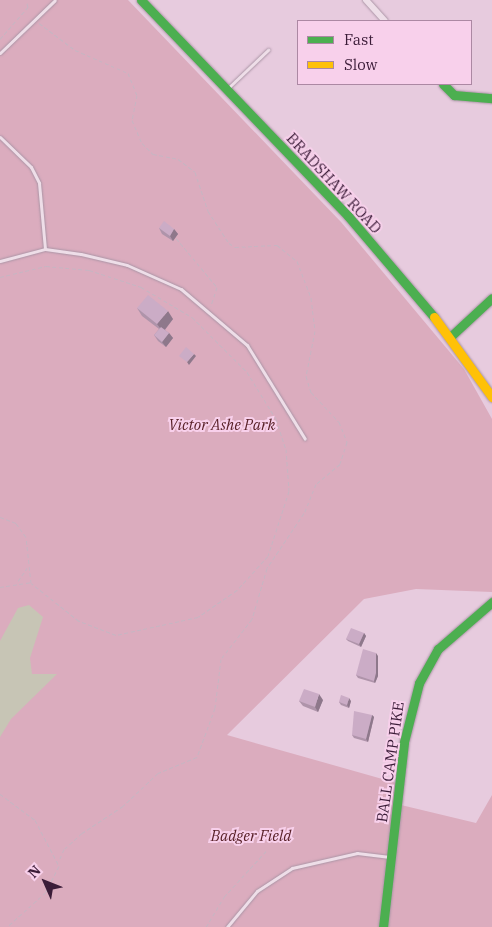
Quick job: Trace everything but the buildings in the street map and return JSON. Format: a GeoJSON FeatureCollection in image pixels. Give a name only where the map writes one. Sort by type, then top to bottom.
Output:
{"type":"FeatureCollection","features":[{"type":"Feature","properties":{"kind":"street","name":"BRADSHAW ROAD"},"geometry":{"type":"LineString","coordinates":[[141,0],[348,216],[450,337],[492,397]]}},
{"type":"Feature","properties":{"kind":"street"},"geometry":{"type":"LineString","coordinates":[[366,0],[384,20]]}},
{"type":"Feature","properties":{"kind":"street"},"geometry":{"type":"LineString","coordinates":[[444,85],[454,95],[492,98]]}},
{"type":"Feature","properties":{"kind":"street"},"geometry":{"type":"LineString","coordinates":[[450,337],[492,298]]}},
{"type":"Feature","properties":{"kind":"street","name":"BALL CAMP PIKE"},"geometry":{"type":"LineString","coordinates":[[383,927],[404,742],[418,683],[438,649],[492,602]]}},
{"type":"Feature","properties":{"kind":"lane"},"geometry":{"type":"LineString","coordinates":[[0,54],[56,0]]}},
{"type":"Feature","properties":{"kind":"lane"},"geometry":{"type":"LineString","coordinates":[[226,89],[268,50]]}},
{"type":"Feature","properties":{"kind":"lane"},"geometry":{"type":"LineString","coordinates":[[0,137],[31,166],[39,183],[45,249]]}},
{"type":"Feature","properties":{"kind":"lane"},"geometry":{"type":"LineString","coordinates":[[0,261],[45,249],[127,265],[181,290],[247,344],[305,439]]}},
{"type":"Feature","properties":{"kind":"lane"},"geometry":{"type":"LineString","coordinates":[[227,927],[257,891],[292,868],[357,853],[391,857]]}},
{"type":"Feature","properties":{"kind":"path"},"geometry":{"type":"LineString","coordinates":[[0,39],[28,7],[26,0]]}},
{"type":"Feature","properties":{"kind":"path"},"geometry":{"type":"LineString","coordinates":[[8,927],[53,884],[64,849],[82,832],[123,806],[158,773],[197,757],[215,708],[221,659],[252,619],[267,568],[304,513],[316,484],[340,464],[347,442],[339,422],[308,384],[314,330],[312,298],[297,261],[277,245],[235,247],[229,243],[208,211],[195,172],[178,158],[153,154],[142,142],[132,120],[136,95],[128,73],[75,50],[35,20]]}},
{"type":"Feature","properties":{"kind":"path"},"geometry":{"type":"LineString","coordinates":[[176,238],[217,287],[208,311]]}},
{"type":"Feature","properties":{"kind":"path"},"geometry":{"type":"LineString","coordinates":[[0,277],[32,268],[76,267],[127,281],[179,307],[223,344],[264,396],[276,419],[288,470],[282,522],[268,556],[237,590],[198,617],[124,633],[103,633],[63,611],[31,582],[27,568],[24,531],[0,517]]}},
{"type":"Feature","properties":{"kind":"path"},"geometry":{"type":"LineString","coordinates":[[18,581],[27,568]]}},
{"type":"Feature","properties":{"kind":"path"},"geometry":{"type":"LineString","coordinates":[[0,587],[18,581],[31,582]]}},
{"type":"Feature","properties":{"kind":"path"},"geometry":{"type":"LineString","coordinates":[[0,794],[35,820],[59,861]]}},
{"type":"Feature","properties":{"kind":"path"},"geometry":{"type":"LineString","coordinates":[[206,927],[228,892],[268,849]]}},
{"type":"Feature","properties":{"kind":"green space","name":"Victor Ashe Park"},"geometry":{"type":"Polygon","coordinates":[[[0,0],[128,0],[341,222],[464,369],[492,419],[492,592],[416,589],[364,599],[227,735],[400,784],[380,927],[0,927],[0,0]]]}},
{"type":"Feature","properties":{"kind":"green space"},"geometry":{"type":"Polygon","coordinates":[[[492,795],[492,927],[387,927],[401,805],[476,823],[492,795]]]}},
{"type":"Feature","properties":{"kind":"shaded area"},"geometry":{"type":"Polygon","coordinates":[[[29,605],[43,617],[30,658],[32,674],[57,674],[11,719],[0,737],[0,641],[18,608],[29,605]]]}},
{"type":"Feature","properties":{"kind":"traffic: fast"},"geometry":{"type":"LineString","coordinates":[[141,0],[348,216],[434,317]]}},
{"type":"Feature","properties":{"kind":"traffic: fast"},"geometry":{"type":"LineString","coordinates":[[444,85],[454,95],[492,98]]}},
{"type":"Feature","properties":{"kind":"traffic: fast"},"geometry":{"type":"LineString","coordinates":[[450,337],[492,298]]}},
{"type":"Feature","properties":{"kind":"traffic: fast"},"geometry":{"type":"LineString","coordinates":[[383,927],[404,742],[419,683],[438,649],[492,602]]}},
{"type":"Feature","properties":{"kind":"traffic: slow"},"geometry":{"type":"LineString","coordinates":[[434,317],[492,397]]}},
{"type":"Feature","properties":{"kind":"park label","name":"Badger Field"},"geometry":{"type":"Point","coordinates":[251,836]}}]}
